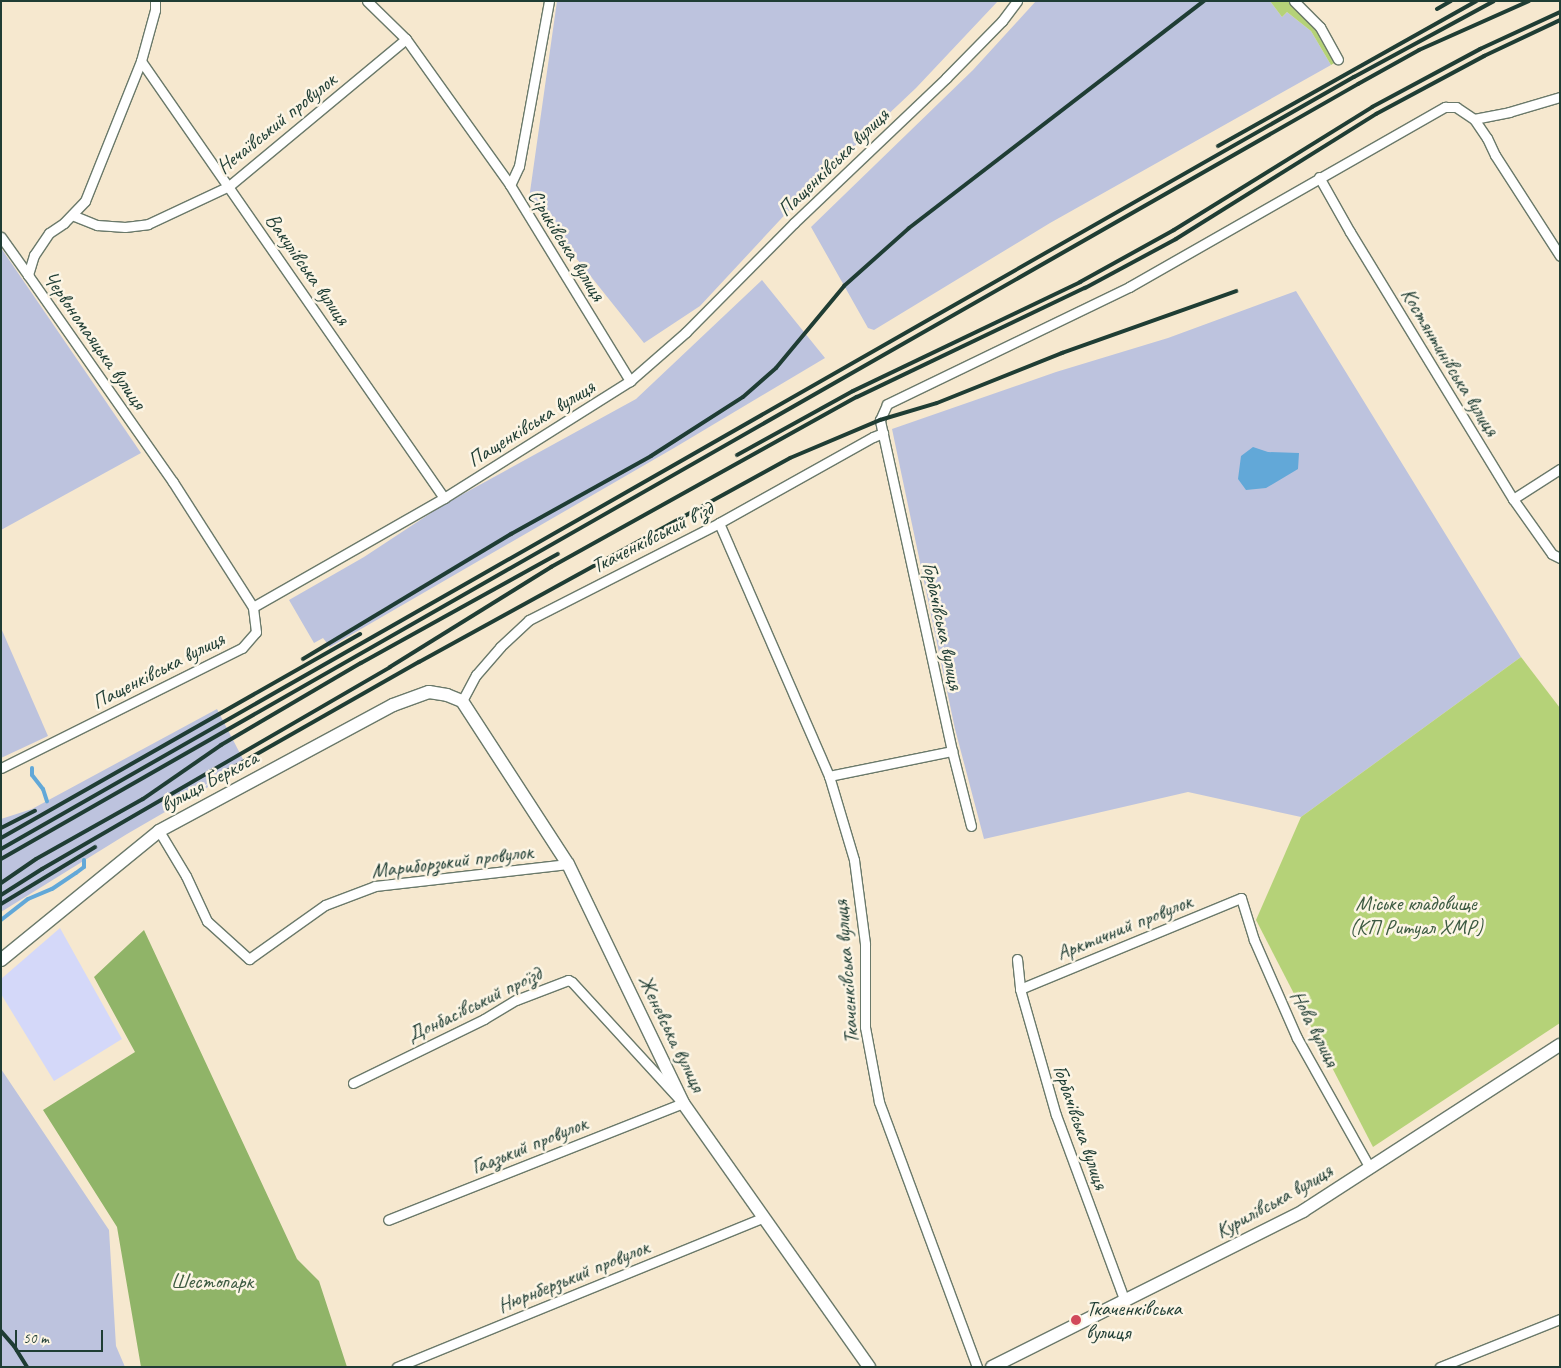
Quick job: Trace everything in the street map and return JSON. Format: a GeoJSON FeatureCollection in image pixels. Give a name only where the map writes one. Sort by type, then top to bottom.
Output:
{"type":"FeatureCollection","features":[{"type":"Feature","properties":{"kind":"street","name":"Червономаяцька вулиця"},"geometry":{"type":"LineString","coordinates":[[155,1],[155,10],[141,61],[85,202],[49,233],[34,255],[28,275],[172,482],[253,607]]}},
{"type":"Feature","properties":{"kind":"street"},"geometry":{"type":"LineString","coordinates":[[367,1],[406,39],[510,185]]}},
{"type":"Feature","properties":{"kind":"street","name":"Сіриківська вулиця"},"geometry":{"type":"LineString","coordinates":[[549,1],[519,166],[510,185],[630,381]]}},
{"type":"Feature","properties":{"kind":"street","name":"Пащенківська вулиця"},"geometry":{"type":"LineString","coordinates":[[1,768],[242,648],[256,632],[253,607],[444,498],[630,381],[686,332],[794,223],[946,78],[1002,21],[1017,1]]}},
{"type":"Feature","properties":{"kind":"street"},"geometry":{"type":"LineString","coordinates":[[1294,1],[1320,26],[1338,59]]}},
{"type":"Feature","properties":{"kind":"street","name":"Нечаївський провулок"},"geometry":{"type":"LineString","coordinates":[[72,215],[97,225],[125,227],[148,224],[229,186],[406,39]]}},
{"type":"Feature","properties":{"kind":"street","name":"Вакулівська вулиця"},"geometry":{"type":"LineString","coordinates":[[141,61],[444,498]]}},
{"type":"Feature","properties":{"kind":"street"},"geometry":{"type":"LineString","coordinates":[[1560,97],[1554,97],[1508,112],[1474,119],[1560,256]]}},
{"type":"Feature","properties":{"kind":"street","name":"Горбачівська вулиця"},"geometry":{"type":"LineString","coordinates":[[972,826],[952,751],[880,420],[887,404],[902,394],[1129,287],[1437,110],[1445,107],[1456,107],[1474,119]]}},
{"type":"Feature","properties":{"kind":"street","name":"Костянтинівська вулиця"},"geometry":{"type":"LineString","coordinates":[[1319,177],[1350,232],[1513,499],[1552,554],[1560,558]]}},
{"type":"Feature","properties":{"kind":"street"},"geometry":{"type":"LineString","coordinates":[[1,237],[28,275]]}},
{"type":"Feature","properties":{"kind":"street","name":"Ткаченківський в'їзд"},"geometry":{"type":"LineString","coordinates":[[462,701],[476,675],[529,620],[719,523],[873,436],[883,433]]}},
{"type":"Feature","properties":{"kind":"street"},"geometry":{"type":"LineString","coordinates":[[1513,499],[1560,469]]}},
{"type":"Feature","properties":{"kind":"street","name":"Ткаченківська вулиця"},"geometry":{"type":"LineString","coordinates":[[719,523],[829,776],[854,860],[865,944],[865,1027],[879,1102],[977,1367]]}},
{"type":"Feature","properties":{"kind":"street","name":"вулиця Беркоса"},"geometry":{"type":"LineString","coordinates":[[1,960],[159,832],[393,704],[429,692],[447,695],[462,701]]}},
{"type":"Feature","properties":{"kind":"street","name":"Женевська вулиця"},"geometry":{"type":"LineString","coordinates":[[462,701],[568,864],[683,1103],[870,1367]]}},
{"type":"Feature","properties":{"kind":"street"},"geometry":{"type":"LineString","coordinates":[[829,776],[952,751]]}},
{"type":"Feature","properties":{"kind":"street","name":"Мариборзький провулок"},"geometry":{"type":"LineString","coordinates":[[159,832],[186,876],[207,921],[249,959],[325,905],[375,886],[568,864]]}},
{"type":"Feature","properties":{"kind":"street","name":"Арктичний провулок"},"geometry":{"type":"LineString","coordinates":[[1020,989],[1241,898]]}},
{"type":"Feature","properties":{"kind":"street","name":"Нова вулиця"},"geometry":{"type":"LineString","coordinates":[[1241,898],[1254,940],[1297,1038],[1370,1168]]}},
{"type":"Feature","properties":{"kind":"street","name":"Горбачівська вулиця"},"geometry":{"type":"LineString","coordinates":[[1016,959],[1020,989],[1056,1115],[1125,1302]]}},
{"type":"Feature","properties":{"kind":"street","name":"Донбасівський проїзд"},"geometry":{"type":"LineString","coordinates":[[353,1083],[484,1020],[516,1000],[568,980],[572,982],[683,1103]]}},
{"type":"Feature","properties":{"kind":"street","name":"Курилівська вулиця"},"geometry":{"type":"LineString","coordinates":[[992,1367],[1125,1302],[1303,1211],[1560,1045]]}},
{"type":"Feature","properties":{"kind":"street","name":"Гаазький провулок"},"geometry":{"type":"LineString","coordinates":[[388,1220],[683,1103]]}},
{"type":"Feature","properties":{"kind":"street","name":"Нюрнберзький провулок"},"geometry":{"type":"LineString","coordinates":[[396,1367],[764,1217]]}},
{"type":"Feature","properties":{"kind":"street"},"geometry":{"type":"LineString","coordinates":[[1440,1367],[1560,1319]]}},
{"type":"Feature","properties":{"kind":"shaded area"},"geometry":{"type":"Polygon","coordinates":[[[557,1],[998,1],[916,88],[807,191],[700,306],[644,343],[529,199],[557,1]]]}},
{"type":"Feature","properties":{"kind":"shaded area"},"geometry":{"type":"Polygon","coordinates":[[[1036,1],[1270,1],[1282,17],[1287,12],[1311,31],[1331,65],[1050,223],[874,330],[868,328],[811,227],[973,70],[1036,1]]]}},
{"type":"Feature","properties":{"kind":"shaded area"},"geometry":{"type":"Polygon","coordinates":[[[1,248],[141,453],[1,530],[1,248]]]}},
{"type":"Feature","properties":{"kind":"shaded area"},"geometry":{"type":"Polygon","coordinates":[[[762,280],[825,358],[674,448],[330,647],[323,638],[314,643],[289,600],[364,557],[443,505],[636,399],[762,280]]]}},
{"type":"Feature","properties":{"kind":"shaded area"},"geometry":{"type":"Polygon","coordinates":[[[1296,291],[1521,657],[1301,817],[1188,792],[984,839],[955,729],[892,429],[1056,372],[1168,338],[1296,291]]]}},
{"type":"Feature","properties":{"kind":"shaded area"},"geometry":{"type":"Polygon","coordinates":[[[1,628],[48,736],[1,758],[1,628]]]}},
{"type":"Feature","properties":{"kind":"shaded area"},"geometry":{"type":"Polygon","coordinates":[[[217,709],[246,765],[127,834],[1,912],[1,819],[32,809],[217,709]]]}},
{"type":"Feature","properties":{"kind":"shaded area"},"geometry":{"type":"Polygon","coordinates":[[[60,928],[122,1039],[54,1081],[1,994],[1,979],[60,928]]]}},
{"type":"Feature","properties":{"kind":"shaded area"},"geometry":{"type":"Polygon","coordinates":[[[1,1069],[109,1230],[116,1346],[125,1367],[1,1367],[1,1069]]]}},
{"type":"Feature","properties":{"kind":"green space"},"geometry":{"type":"Polygon","coordinates":[[[1270,1],[1288,1],[1319,28],[1336,62],[1331,65],[1311,31],[1287,12],[1282,17],[1270,1]]]}},
{"type":"Feature","properties":{"kind":"green space","name":"Міське кладовище (КП Ритуал ХМР)"},"geometry":{"type":"Polygon","coordinates":[[[1521,657],[1560,708],[1560,1023],[1373,1147],[1256,920],[1301,817],[1521,657]]]}},
{"type":"Feature","properties":{"kind":"green space","name":"Шестопарк"},"geometry":{"type":"Polygon","coordinates":[[[144,930],[297,1259],[319,1281],[347,1367],[141,1367],[117,1227],[43,1110],[135,1052],[94,977],[144,930]]]}},
{"type":"Feature","properties":{"kind":"water"},"geometry":{"type":"Polygon","coordinates":[[[1253,447],[1268,452],[1299,453],[1298,469],[1266,488],[1246,490],[1238,479],[1241,456],[1253,447]]]}},
{"type":"Feature","properties":{"kind":"waterway"},"geometry":{"type":"LineString","coordinates":[[32,768],[32,775],[43,789],[47,801]]}},
{"type":"Feature","properties":{"kind":"waterway"},"geometry":{"type":"LineString","coordinates":[[1,920],[28,899],[52,889],[76,873],[84,867],[84,860]]}},
{"type":"Feature","properties":{"kind":"railway"},"geometry":{"type":"LineString","coordinates":[[303,659],[511,534],[651,456],[743,397],[776,368],[844,286],[909,228],[1204,1]]}},
{"type":"Feature","properties":{"kind":"railway"},"geometry":{"type":"LineString","coordinates":[[1437,9],[1451,1]]}},
{"type":"Feature","properties":{"kind":"railway"},"geometry":{"type":"LineString","coordinates":[[1218,146],[1476,1]]}},
{"type":"Feature","properties":{"kind":"railway"},"geometry":{"type":"LineString","coordinates":[[1,849],[1354,77],[1494,1]]}},
{"type":"Feature","properties":{"kind":"railway"},"geometry":{"type":"LineString","coordinates":[[1,859],[1358,84],[1419,50],[1529,1]]}},
{"type":"Feature","properties":{"kind":"railway"},"geometry":{"type":"LineString","coordinates":[[737,455],[853,391],[1080,282],[1174,230],[1372,107],[1480,49],[1560,12]]}},
{"type":"Feature","properties":{"kind":"railway"},"geometry":{"type":"LineString","coordinates":[[1,895],[42,869],[390,667],[551,567],[857,397],[1085,288],[1176,239],[1376,114],[1484,56],[1560,20]]}},
{"type":"Feature","properties":{"kind":"railway"},"geometry":{"type":"LineString","coordinates":[[227,771],[419,662],[790,458],[880,420],[937,403],[1062,353],[1236,291]]}},
{"type":"Feature","properties":{"kind":"railway"},"geometry":{"type":"LineString","coordinates":[[1,883],[36,859],[143,799],[221,745],[361,663],[558,554]]}},
{"type":"Feature","properties":{"kind":"railway"},"geometry":{"type":"LineString","coordinates":[[1,838],[360,634]]}},
{"type":"Feature","properties":{"kind":"railway"},"geometry":{"type":"LineString","coordinates":[[1,828],[35,811]]}},
{"type":"Feature","properties":{"kind":"railway"},"geometry":{"type":"LineString","coordinates":[[1,904],[95,847]]}},
{"type":"Feature","properties":{"kind":"railway"},"geometry":{"type":"LineString","coordinates":[[1,1331],[14,1346],[27,1367]]}},
{"type":"Feature","properties":{"kind":"place","name":"Ткаченківська вулиця"},"geometry":{"type":"Point","coordinates":[1076,1320]}}]}
